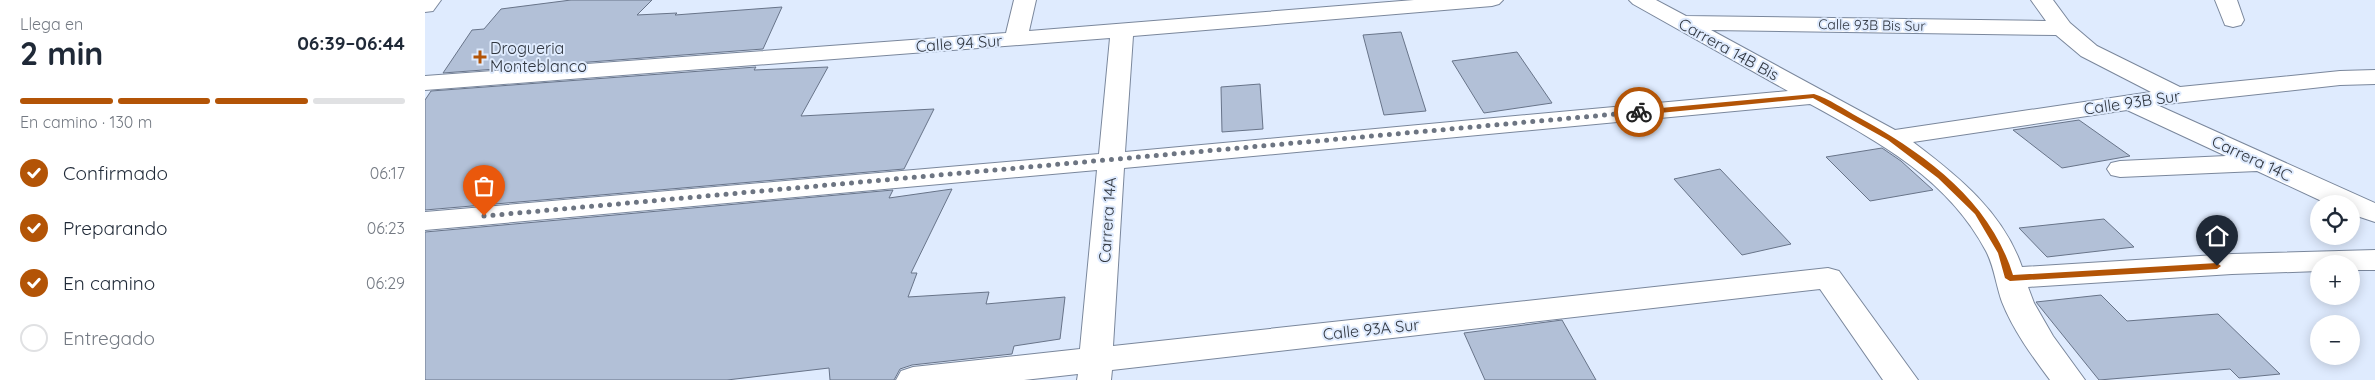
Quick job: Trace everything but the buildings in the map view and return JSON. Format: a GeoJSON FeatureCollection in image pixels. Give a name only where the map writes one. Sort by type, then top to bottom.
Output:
{"type":"FeatureCollection","features":[{"type":"Feature","properties":{"kind":"street"},"geometry":{"type":"LineString","coordinates":[[425,6],[430,0]]}},
{"type":"Feature","properties":{"kind":"street"},"geometry":{"type":"LineString","coordinates":[[1016,39],[1025,0]]}},
{"type":"Feature","properties":{"kind":"street","name":"Calle 94 Sur"},"geometry":{"type":"LineString","coordinates":[[425,83],[1016,39],[1492,0]]}},
{"type":"Feature","properties":{"kind":"street","name":"Carrera 14B Bis"},"geometry":{"type":"LineString","coordinates":[[1641,0],[1891,138],[1941,176],[1978,213],[2002,253],[2018,303],[2041,344],[2068,380]]}},
{"type":"Feature","properties":{"kind":"street"},"geometry":{"type":"LineString","coordinates":[[2042,0],[2062,28],[2089,51],[2176,95]]}},
{"type":"Feature","properties":{"kind":"street","name":"Calle 93B Bis Sur"},"geometry":{"type":"LineString","coordinates":[[1681,22],[2062,28]]}},
{"type":"Feature","properties":{"kind":"street","name":"Carrera 14A"},"geometry":{"type":"LineString","coordinates":[[1095,370],[1122,30]]}},
{"type":"Feature","properties":{"kind":"street","name":"Calle 93B Sur"},"geometry":{"type":"LineString","coordinates":[[1891,138],[2176,95],[2340,78],[2375,77]]}},
{"type":"Feature","properties":{"kind":"street"},"geometry":{"type":"LineString","coordinates":[[425,221],[1111,161],[1814,96]]}},
{"type":"Feature","properties":{"kind":"street","name":"Carrera 14C"},"geometry":{"type":"LineString","coordinates":[[2130,102],[2375,213]]}},
{"type":"Feature","properties":{"kind":"street"},"geometry":{"type":"LineString","coordinates":[[2120,169],[2261,162]]}},
{"type":"Feature","properties":{"kind":"street"},"geometry":{"type":"LineString","coordinates":[[2010,278],[2232,264],[2375,260]]}},
{"type":"Feature","properties":{"kind":"street","name":"Calle 93A Sur"},"geometry":{"type":"LineString","coordinates":[[913,380],[1095,370],[1828,278],[1901,380]]}},
{"type":"Feature","properties":{"kind":"way so far"},"geometry":{"type":"LineString","coordinates":[[484,216],[1131,160],[1639,112]]}},
{"type":"Feature","properties":{"kind":"place","name":"Drogueria Monteblanco"},"geometry":{"type":"Point","coordinates":[480,57]}},
{"type":"Feature","properties":{"kind":"route"},"geometry":{"type":"LineString","coordinates":[[1639,112],[1814,96],[1891,138],[1941,176],[1978,213],[2002,253],[2010,278],[2217,266]]}}]}
